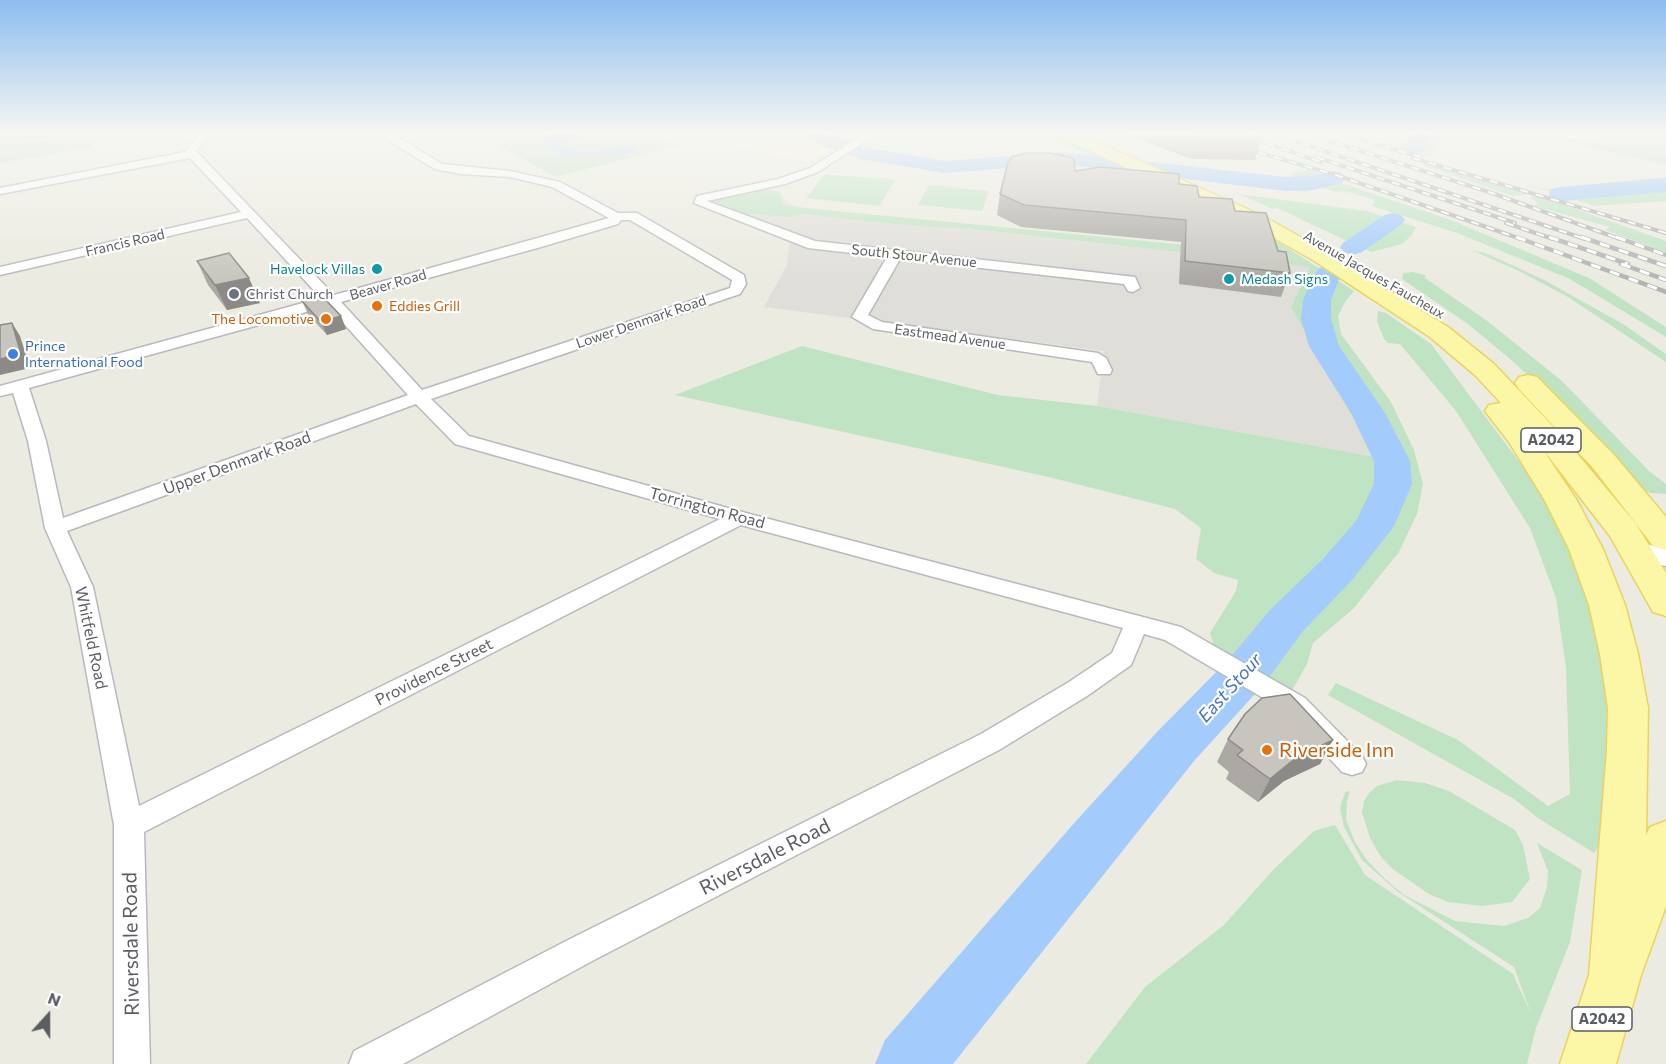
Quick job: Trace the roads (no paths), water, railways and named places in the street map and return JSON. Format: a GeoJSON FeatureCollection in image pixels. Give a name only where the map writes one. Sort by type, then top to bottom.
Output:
{"type":"FeatureCollection","features":[{"type":"Feature","properties":{"kind":"main road","name":"Avenue Jacques Faucheux"},"geometry":{"type":"LineString","coordinates":[[1174,183],[1265,219]]}},
{"type":"Feature","properties":{"kind":"main road","name":"Avenue Jacques Faucheux"},"geometry":{"type":"LineString","coordinates":[[1194,183],[1265,219],[1320,256],[1398,299],[1458,325],[1506,363],[1578,434],[1620,481],[1666,539]]}},
{"type":"Feature","properties":{"kind":"main road","name":"Avenue Jacques Faucheux"},"geometry":{"type":"LineString","coordinates":[[1398,299],[1467,354],[1517,402],[1591,489],[1637,552],[1666,603]]}},
{"type":"Feature","properties":{"kind":"main road"},"geometry":{"type":"LineString","coordinates":[[1398,299],[1455,358],[1521,439],[1560,499],[1586,549],[1607,605],[1619,654],[1628,708],[1624,850],[1615,975]]}},
{"type":"Feature","properties":{"kind":"main road","name":"Avenue Jacques Faucheux"},"geometry":{"type":"LineString","coordinates":[[1620,481],[1666,514]]}},
{"type":"Feature","properties":{"kind":"main road","name":"A2042"},"geometry":{"type":"LineString","coordinates":[[1588,1064],[1615,975],[1666,842]]}},
{"type":"Feature","properties":{"kind":"street"},"geometry":{"type":"LineString","coordinates":[[0,191],[43,183]]}},
{"type":"Feature","properties":{"kind":"street","name":"Torrington Road"},"geometry":{"type":"LineString","coordinates":[[220,183],[419,397],[462,440],[739,518],[1173,633],[1296,705],[1352,764]]}},
{"type":"Feature","properties":{"kind":"street"},"geometry":{"type":"LineString","coordinates":[[550,183],[616,217]]}},
{"type":"Feature","properties":{"kind":"street","name":"South Stour Avenue"},"geometry":{"type":"LineString","coordinates":[[779,183],[700,201],[704,205],[804,242],[895,255],[1130,280],[1133,288]]}},
{"type":"Feature","properties":{"kind":"street","name":"Francis Road"},"geometry":{"type":"LineString","coordinates":[[0,271],[250,214]]}},
{"type":"Feature","properties":{"kind":"street","name":"Beaver Road"},"geometry":{"type":"LineString","coordinates":[[10,388],[332,301],[615,221],[616,217],[633,216]]}},
{"type":"Feature","properties":{"kind":"street","name":"Lower Denmark Road"},"geometry":{"type":"LineString","coordinates":[[419,397],[735,291],[739,278],[633,216]]}},
{"type":"Feature","properties":{"kind":"street","name":"Eastmead Avenue"},"geometry":{"type":"LineString","coordinates":[[895,255],[860,317],[878,326],[1098,358],[1104,370]]}},
{"type":"Feature","properties":{"kind":"street","name":"Whitfeld Road"},"geometry":{"type":"LineString","coordinates":[[10,388],[37,441],[44,484],[55,528],[82,587],[129,825]]}},
{"type":"Feature","properties":{"kind":"street","name":"Upper Denmark Road"},"geometry":{"type":"LineString","coordinates":[[55,528],[419,397]]}},
{"type":"Feature","properties":{"kind":"street","name":"Providence Street"},"geometry":{"type":"LineString","coordinates":[[129,825],[739,518]]}},
{"type":"Feature","properties":{"kind":"street"},"geometry":{"type":"LineString","coordinates":[[1637,552],[1666,557]]}},
{"type":"Feature","properties":{"kind":"street","name":"Riversdale Road"},"geometry":{"type":"LineString","coordinates":[[367,1064],[593,944],[990,742],[1078,689],[1122,659],[1137,622]]}},
{"type":"Feature","properties":{"kind":"street","name":"Riversdale Road"},"geometry":{"type":"LineString","coordinates":[[129,825],[132,1064]]}},
{"type":"Feature","properties":{"kind":"waterway"},"geometry":{"type":"LineString","coordinates":[[1274,183],[1314,183]]}},
{"type":"Feature","properties":{"kind":"waterway","name":"East Stour"},"geometry":{"type":"LineString","coordinates":[[1560,194],[1666,185]]}},
{"type":"Feature","properties":{"kind":"waterway","name":"East Stour"},"geometry":{"type":"LineString","coordinates":[[1353,247],[1393,220]]}},
{"type":"Feature","properties":{"kind":"waterway","name":"East Stour"},"geometry":{"type":"LineString","coordinates":[[909,1064],[1176,746],[1247,671],[1287,620],[1337,570],[1374,526],[1393,484],[1392,461],[1368,413],[1324,346],[1316,319],[1317,300],[1328,274]]}},
{"type":"Feature","properties":{"kind":"railway"},"geometry":{"type":"LineString","coordinates":[[1358,183],[1521,239]]}},
{"type":"Feature","properties":{"kind":"railway"},"geometry":{"type":"LineString","coordinates":[[1393,183],[1515,223]]}},
{"type":"Feature","properties":{"kind":"railway"},"geometry":{"type":"LineString","coordinates":[[1418,183],[1585,239]]}},
{"type":"Feature","properties":{"kind":"railway"},"geometry":{"type":"LineString","coordinates":[[1460,183],[1620,239]]}},
{"type":"Feature","properties":{"kind":"railway"},"geometry":{"type":"LineString","coordinates":[[1496,183],[1666,233]]}},
{"type":"Feature","properties":{"kind":"railway"},"geometry":{"type":"LineString","coordinates":[[1506,223],[1553,239]]}},
{"type":"Feature","properties":{"kind":"railway"},"geometry":{"type":"LineString","coordinates":[[1516,237],[1666,292]]}},
{"type":"Feature","properties":{"kind":"railway"},"geometry":{"type":"LineString","coordinates":[[1549,237],[1628,264]]}},
{"type":"Feature","properties":{"kind":"railway"},"geometry":{"type":"LineString","coordinates":[[1581,237],[1666,266]]}},
{"type":"Feature","properties":{"kind":"railway"},"geometry":{"type":"LineString","coordinates":[[1616,237],[1666,255]]}},
{"type":"Feature","properties":{"kind":"railway"},"geometry":{"type":"LineString","coordinates":[[1621,264],[1666,280]]}},
{"type":"Feature","properties":{"kind":"place","name":"Havelock Villas"},"geometry":{"type":"Point","coordinates":[377,269]}},
{"type":"Feature","properties":{"kind":"place","name":"Medash Signs"},"geometry":{"type":"Point","coordinates":[1229,279]}},
{"type":"Feature","properties":{"kind":"place","name":"Christ Church"},"geometry":{"type":"Point","coordinates":[234,294]}},
{"type":"Feature","properties":{"kind":"place","name":"Eddies Grill"},"geometry":{"type":"Point","coordinates":[377,306]}},
{"type":"Feature","properties":{"kind":"place","name":"The Locomotive"},"geometry":{"type":"Point","coordinates":[326,319]}},
{"type":"Feature","properties":{"kind":"place","name":"Prince International Food"},"geometry":{"type":"Point","coordinates":[13,354]}},
{"type":"Feature","properties":{"kind":"place","name":"Riverside Inn"},"geometry":{"type":"Point","coordinates":[1267,750]}}]}
